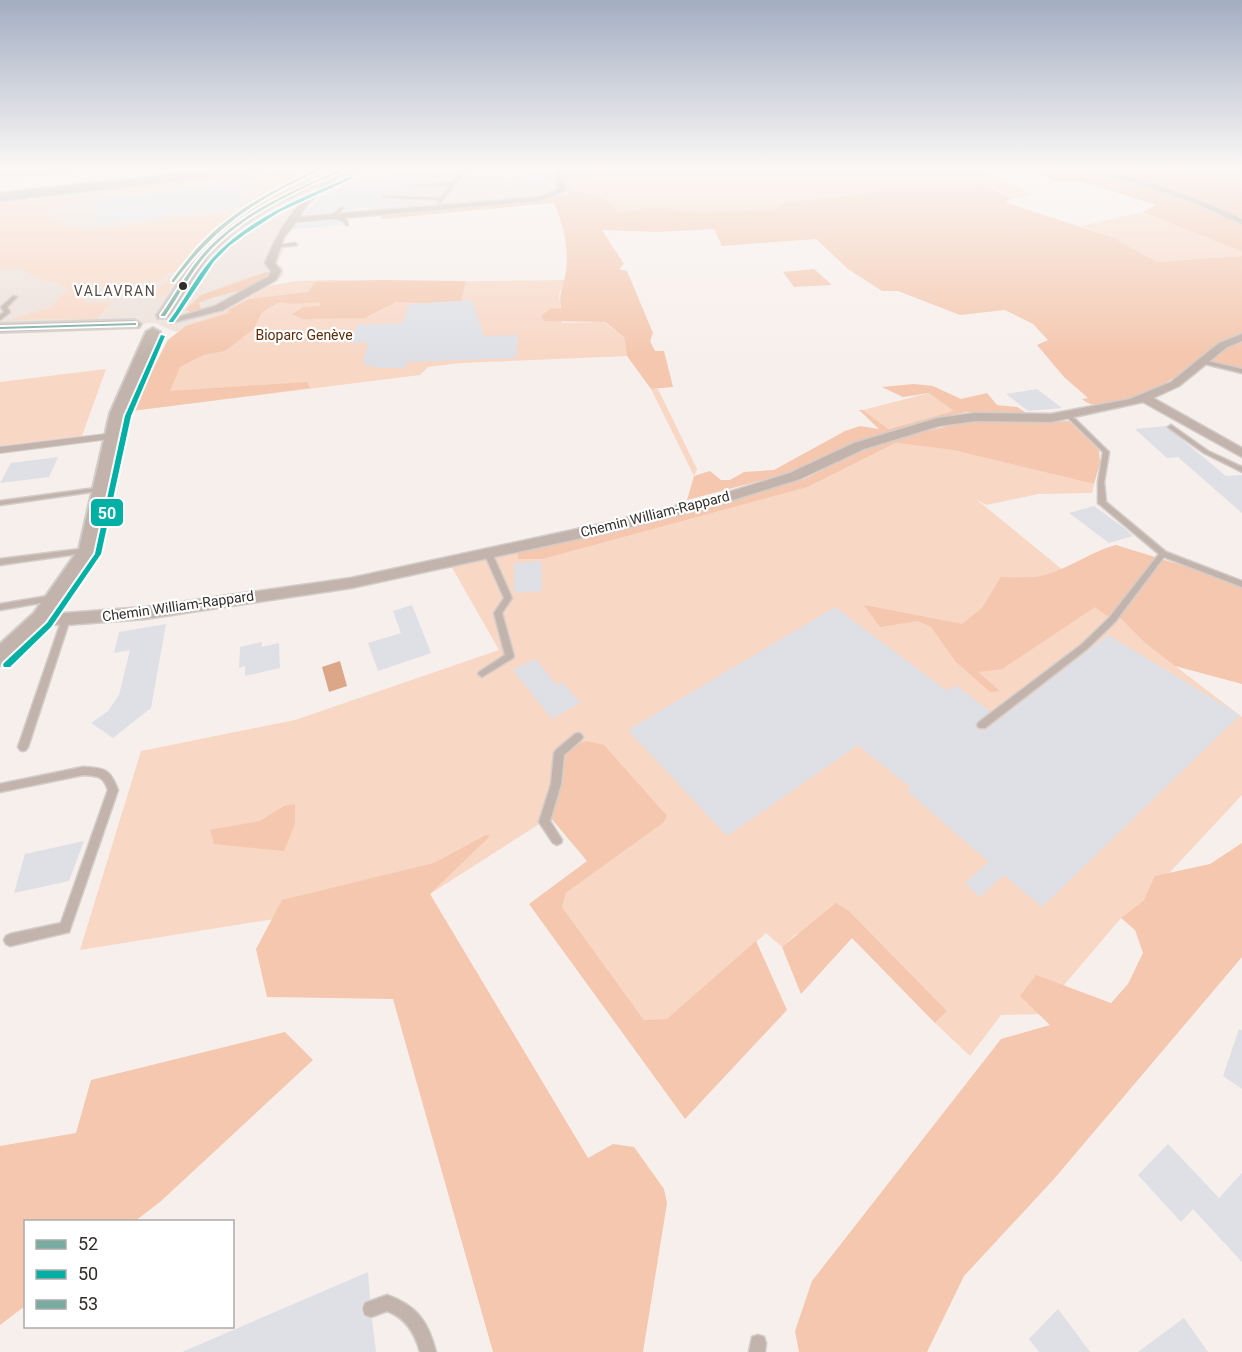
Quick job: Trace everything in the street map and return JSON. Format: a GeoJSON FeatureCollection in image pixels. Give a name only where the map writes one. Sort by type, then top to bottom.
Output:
{"type":"FeatureCollection","features":[{"type":"Feature","properties":{"kind":"street"},"geometry":{"type":"LineString","coordinates":[[134,324],[135,330],[153,332],[170,326],[169,318],[196,265],[228,231]]}},
{"type":"Feature","properties":{"kind":"street"},"geometry":{"type":"LineString","coordinates":[[0,328],[134,324],[149,317],[169,318],[211,312],[243,297],[275,275],[276,271],[267,266],[286,231]]}},
{"type":"Feature","properties":{"kind":"street"},"geometry":{"type":"LineString","coordinates":[[0,657],[41,618],[88,550],[123,398],[153,332]]}},
{"type":"Feature","properties":{"kind":"street","name":"Chemin William-Rappard"},"geometry":{"type":"LineString","coordinates":[[41,618],[66,619],[145,613],[351,583],[718,500],[807,472],[882,438],[938,422],[975,417],[1040,418],[1068,415],[1145,398],[1186,377],[1223,345],[1242,337]]}},
{"type":"Feature","properties":{"kind":"street"},"geometry":{"type":"LineString","coordinates":[[1145,398],[1242,453]]}},
{"type":"Feature","properties":{"kind":"street"},"geometry":{"type":"LineString","coordinates":[[0,450],[114,436]]}},
{"type":"Feature","properties":{"kind":"lane"},"geometry":{"type":"LineString","coordinates":[[277,246],[295,244]]}},
{"type":"Feature","properties":{"kind":"lane"},"geometry":{"type":"LineString","coordinates":[[0,318],[7,312],[4,307],[15,299]]}},
{"type":"Feature","properties":{"kind":"lane"},"geometry":{"type":"LineString","coordinates":[[1203,363],[1242,371]]}},
{"type":"Feature","properties":{"kind":"lane"},"geometry":{"type":"LineString","coordinates":[[1068,415],[1106,452],[1101,482],[1102,503],[1163,554],[1242,584]]}},
{"type":"Feature","properties":{"kind":"lane"},"geometry":{"type":"LineString","coordinates":[[1170,427],[1206,452],[1242,470]]}},
{"type":"Feature","properties":{"kind":"lane"},"geometry":{"type":"LineString","coordinates":[[0,503],[103,489]]}},
{"type":"Feature","properties":{"kind":"lane"},"geometry":{"type":"LineString","coordinates":[[0,562],[88,550]]}},
{"type":"Feature","properties":{"kind":"lane"},"geometry":{"type":"LineString","coordinates":[[482,674],[510,656],[498,618],[500,608],[508,598],[488,553]]}},
{"type":"Feature","properties":{"kind":"lane"},"geometry":{"type":"LineString","coordinates":[[982,725],[1084,647],[1112,620],[1163,554]]}},
{"type":"Feature","properties":{"kind":"lane"},"geometry":{"type":"LineString","coordinates":[[0,607],[57,598]]}},
{"type":"Feature","properties":{"kind":"lane"},"geometry":{"type":"LineString","coordinates":[[23,747],[66,619]]}},
{"type":"Feature","properties":{"kind":"lane"},"geometry":{"type":"LineString","coordinates":[[557,840],[544,822],[556,784],[559,753],[578,737]]}},
{"type":"Feature","properties":{"kind":"lane"},"geometry":{"type":"LineString","coordinates":[[0,788],[93,771],[109,779],[113,790],[65,928],[10,940]]}},
{"type":"Feature","properties":{"kind":"lane"},"geometry":{"type":"LineString","coordinates":[[371,1309],[387,1303],[412,1315],[425,1339],[428,1352]]}},
{"type":"Feature","properties":{"kind":"shaded area"},"geometry":{"type":"Polygon","coordinates":[[[20,231],[289,231],[284,238],[282,246],[285,247],[277,264],[282,267],[284,273],[282,277],[228,310],[176,332],[155,323],[0,328],[0,264],[20,231]]]}},
{"type":"Feature","properties":{"kind":"shaded area"},"geometry":{"type":"Polygon","coordinates":[[[563,231],[603,231],[624,264],[619,269],[627,271],[653,333],[650,341],[655,351],[664,351],[673,387],[651,389],[627,356],[624,337],[605,322],[544,321],[541,316],[550,309],[561,308],[560,300],[567,261],[563,231]]]}},
{"type":"Feature","properties":{"kind":"shaded area"},"geometry":{"type":"Polygon","coordinates":[[[715,231],[1093,231],[1114,238],[1157,262],[1242,256],[1242,370],[1201,359],[1177,376],[1143,394],[1108,405],[1093,405],[1082,399],[1088,398],[1064,377],[1037,345],[1048,340],[1033,324],[1005,310],[960,315],[898,291],[882,291],[848,269],[816,239],[722,246],[715,231]]]}},
{"type":"Feature","properties":{"kind":"shaded area"},"geometry":{"type":"Polygon","coordinates":[[[1190,231],[1242,231],[1242,252],[1190,231]]]}},
{"type":"Feature","properties":{"kind":"shaded area"},"geometry":{"type":"Polygon","coordinates":[[[814,269],[832,285],[794,287],[783,272],[814,269]]]}},
{"type":"Feature","properties":{"kind":"shaded area"},"geometry":{"type":"Polygon","coordinates":[[[266,272],[270,273],[255,285],[199,303],[201,309],[191,312],[185,310],[201,295],[266,272]]]}},
{"type":"Feature","properties":{"kind":"shaded area"},"geometry":{"type":"Polygon","coordinates":[[[466,281],[460,304],[396,302],[364,318],[303,319],[292,314],[303,307],[321,306],[319,302],[293,304],[280,302],[262,312],[254,329],[225,351],[203,355],[180,367],[170,391],[307,382],[310,388],[131,411],[168,340],[186,326],[229,313],[228,310],[249,299],[308,292],[315,282],[466,281]]]}},
{"type":"Feature","properties":{"kind":"shaded area"},"geometry":{"type":"Polygon","coordinates":[[[914,384],[933,386],[961,399],[987,393],[997,405],[1017,407],[1030,415],[966,412],[941,417],[860,441],[790,473],[687,500],[694,476],[710,471],[721,480],[730,480],[744,472],[774,470],[845,431],[860,426],[879,429],[859,410],[863,410],[888,429],[954,411],[929,393],[903,397],[882,387],[914,384]]]}},
{"type":"Feature","properties":{"kind":"shaded area"},"geometry":{"type":"Polygon","coordinates":[[[971,421],[1035,423],[1069,421],[1099,450],[1100,463],[1094,484],[953,450],[896,443],[808,487],[543,559],[518,559],[518,551],[697,511],[804,479],[865,449],[900,437],[971,421]]]}},
{"type":"Feature","properties":{"kind":"shaded area"},"geometry":{"type":"Polygon","coordinates":[[[1116,545],[1207,573],[1242,587],[1242,684],[1175,666],[1145,643],[1114,612],[1107,616],[1095,607],[1002,669],[978,672],[1000,691],[990,692],[956,662],[931,627],[918,621],[880,627],[864,605],[962,624],[982,608],[1001,577],[1046,575],[1116,545]]]}},
{"type":"Feature","properties":{"kind":"shaded area"},"geometry":{"type":"Polygon","coordinates":[[[340,661],[347,686],[329,692],[322,667],[340,661]]]}},
{"type":"Feature","properties":{"kind":"shaded area"},"geometry":{"type":"Polygon","coordinates":[[[585,741],[604,745],[667,816],[663,823],[566,893],[562,907],[644,1020],[667,1019],[756,941],[787,1010],[685,1119],[529,904],[587,861],[550,817],[562,785],[566,750],[585,741]]]}},
{"type":"Feature","properties":{"kind":"shaded area"},"geometry":{"type":"Polygon","coordinates":[[[295,804],[295,824],[284,851],[214,844],[210,830],[260,821],[284,806],[295,804]]]}},
{"type":"Feature","properties":{"kind":"shaded area"},"geometry":{"type":"Polygon","coordinates":[[[486,835],[490,836],[430,894],[588,1158],[613,1144],[634,1147],[664,1189],[667,1203],[643,1352],[493,1352],[393,999],[267,997],[256,949],[282,900],[434,863],[486,835]]]}},
{"type":"Feature","properties":{"kind":"shaded area"},"geometry":{"type":"Polygon","coordinates":[[[1242,843],[1242,957],[1054,1179],[964,1276],[927,1352],[799,1352],[795,1331],[812,1281],[1001,1039],[1050,1025],[1020,996],[1036,975],[1111,1003],[1128,984],[1143,953],[1135,930],[1121,918],[1144,900],[1155,876],[1210,864],[1242,843]]]}},
{"type":"Feature","properties":{"kind":"shaded area"},"geometry":{"type":"Polygon","coordinates":[[[836,903],[850,912],[947,1011],[935,1023],[852,938],[801,994],[782,947],[836,903]]]}},
{"type":"Feature","properties":{"kind":"shaded area"},"geometry":{"type":"Polygon","coordinates":[[[285,1032],[313,1060],[160,1202],[136,1220],[24,1220],[24,1307],[0,1325],[0,1146],[76,1133],[91,1080],[285,1032]]]}},
{"type":"Feature","properties":{"kind":"green space"},"geometry":{"type":"Polygon","coordinates":[[[0,231],[215,231],[179,267],[184,269],[165,296],[151,296],[176,272],[172,272],[158,282],[85,288],[85,303],[112,302],[96,319],[7,321],[50,307],[68,289],[58,284],[62,282],[47,282],[20,269],[0,270],[0,231]]]}},
{"type":"Feature","properties":{"kind":"green space"},"geometry":{"type":"Polygon","coordinates":[[[1095,231],[1190,231],[1242,252],[1242,256],[1157,262],[1114,238],[1095,231]]]}},
{"type":"Feature","properties":{"kind":"green space","name":"Bioparc Genève"},"geometry":{"type":"Polygon","coordinates":[[[565,280],[559,294],[562,323],[604,322],[624,337],[627,356],[461,363],[428,367],[420,375],[131,411],[168,340],[186,326],[228,310],[269,286],[296,281],[432,282],[565,280]]]}},
{"type":"Feature","properties":{"kind":"green space"},"geometry":{"type":"Polygon","coordinates":[[[106,369],[82,436],[0,446],[0,382],[106,369]]]}},
{"type":"Feature","properties":{"kind":"green space"},"geometry":{"type":"Polygon","coordinates":[[[651,389],[658,389],[697,469],[694,476],[651,389]]]}},
{"type":"Feature","properties":{"kind":"green space"},"geometry":{"type":"Polygon","coordinates":[[[929,393],[955,411],[887,429],[863,410],[929,393]]]}},
{"type":"Feature","properties":{"kind":"green space"},"geometry":{"type":"Polygon","coordinates":[[[896,443],[953,450],[1094,484],[1092,493],[1038,494],[986,505],[976,499],[1113,611],[1145,643],[1242,717],[1242,795],[1144,900],[1121,918],[1065,984],[1044,1014],[1001,1015],[970,1056],[935,1023],[947,1011],[850,912],[795,935],[782,947],[766,933],[667,1020],[644,1020],[562,907],[566,893],[663,823],[566,750],[562,785],[550,817],[430,894],[80,950],[141,751],[295,720],[499,650],[450,564],[518,551],[543,559],[808,487],[896,443]]]}},
{"type":"Feature","properties":{"kind":"building"},"geometry":{"type":"Polygon","coordinates":[[[472,300],[484,336],[518,335],[516,358],[407,362],[405,368],[379,368],[363,364],[368,342],[351,343],[357,325],[403,323],[409,304],[472,300]]]}},
{"type":"Feature","properties":{"kind":"building"},"geometry":{"type":"Polygon","coordinates":[[[1037,389],[1062,408],[1028,411],[1006,394],[1037,389]]]}},
{"type":"Feature","properties":{"kind":"building"},"geometry":{"type":"Polygon","coordinates":[[[1166,426],[1226,476],[1242,475],[1242,513],[1178,457],[1167,458],[1135,429],[1166,426]]]}},
{"type":"Feature","properties":{"kind":"building"},"geometry":{"type":"Polygon","coordinates":[[[58,457],[49,477],[0,483],[11,463],[58,457]]]}},
{"type":"Feature","properties":{"kind":"building"},"geometry":{"type":"Polygon","coordinates":[[[1094,506],[1133,536],[1109,543],[1069,513],[1094,506]]]}},
{"type":"Feature","properties":{"kind":"building"},"geometry":{"type":"Polygon","coordinates":[[[541,561],[542,591],[514,593],[514,563],[541,561]]]}},
{"type":"Feature","properties":{"kind":"building"},"geometry":{"type":"Polygon","coordinates":[[[412,605],[431,653],[378,671],[368,643],[401,633],[393,611],[412,605]]]}},
{"type":"Feature","properties":{"kind":"building"},"geometry":{"type":"Polygon","coordinates":[[[835,607],[947,691],[955,685],[990,711],[975,724],[979,730],[986,730],[1108,635],[1240,715],[1042,907],[1004,875],[980,897],[965,883],[989,862],[907,791],[911,788],[858,745],[727,836],[628,730],[835,607]]]}},
{"type":"Feature","properties":{"kind":"building"},"geometry":{"type":"Polygon","coordinates":[[[166,624],[151,708],[113,738],[91,723],[108,711],[119,695],[130,650],[114,653],[119,632],[166,624]]]}},
{"type":"Feature","properties":{"kind":"building"},"geometry":{"type":"Polygon","coordinates":[[[262,642],[262,647],[279,643],[280,668],[245,676],[245,666],[239,668],[240,647],[262,642]]]}},
{"type":"Feature","properties":{"kind":"building"},"geometry":{"type":"Polygon","coordinates":[[[535,659],[557,685],[562,682],[580,703],[552,719],[513,670],[535,659]]]}},
{"type":"Feature","properties":{"kind":"building"},"geometry":{"type":"Polygon","coordinates":[[[84,841],[69,881],[14,893],[25,854],[84,841]]]}},
{"type":"Feature","properties":{"kind":"building"},"geometry":{"type":"Polygon","coordinates":[[[1239,1029],[1242,1030],[1242,1089],[1223,1076],[1239,1029]]]}},
{"type":"Feature","properties":{"kind":"building"},"geometry":{"type":"Polygon","coordinates":[[[1168,1144],[1219,1198],[1242,1173],[1242,1262],[1193,1209],[1181,1222],[1138,1175],[1168,1144]]]}},
{"type":"Feature","properties":{"kind":"building"},"geometry":{"type":"Polygon","coordinates":[[[368,1272],[370,1299],[363,1302],[361,1310],[364,1317],[372,1319],[376,1352],[182,1352],[368,1272]]]}},
{"type":"Feature","properties":{"kind":"building"},"geometry":{"type":"Polygon","coordinates":[[[1058,1309],[1090,1352],[1039,1352],[1029,1339],[1058,1309]]]}},
{"type":"Feature","properties":{"kind":"building"},"geometry":{"type":"Polygon","coordinates":[[[1184,1318],[1208,1352],[1138,1352],[1184,1318]]]}},
{"type":"Feature","properties":{"kind":"transit line","name":"53"},"geometry":{"type":"LineString","coordinates":[[173,281],[188,261],[217,231]]}},
{"type":"Feature","properties":{"kind":"transit line","name":"52"},"geometry":{"type":"LineString","coordinates":[[163,315],[199,261],[230,231]]}},
{"type":"Feature","properties":{"kind":"transit line","name":"50"},"geometry":{"type":"LineString","coordinates":[[171,321],[213,260],[246,231]]}},
{"type":"Feature","properties":{"kind":"transit line","name":"52"},"geometry":{"type":"LineString","coordinates":[[0,328],[134,324]]}},
{"type":"Feature","properties":{"kind":"transit line","name":"50"},"geometry":{"type":"LineString","coordinates":[[7,665],[49,625],[98,554],[128,416],[163,336]]}},
{"type":"Feature","properties":{"kind":"district","name":"VALAVRAN"},"geometry":{"type":"Point","coordinates":[115,291]}}]}
